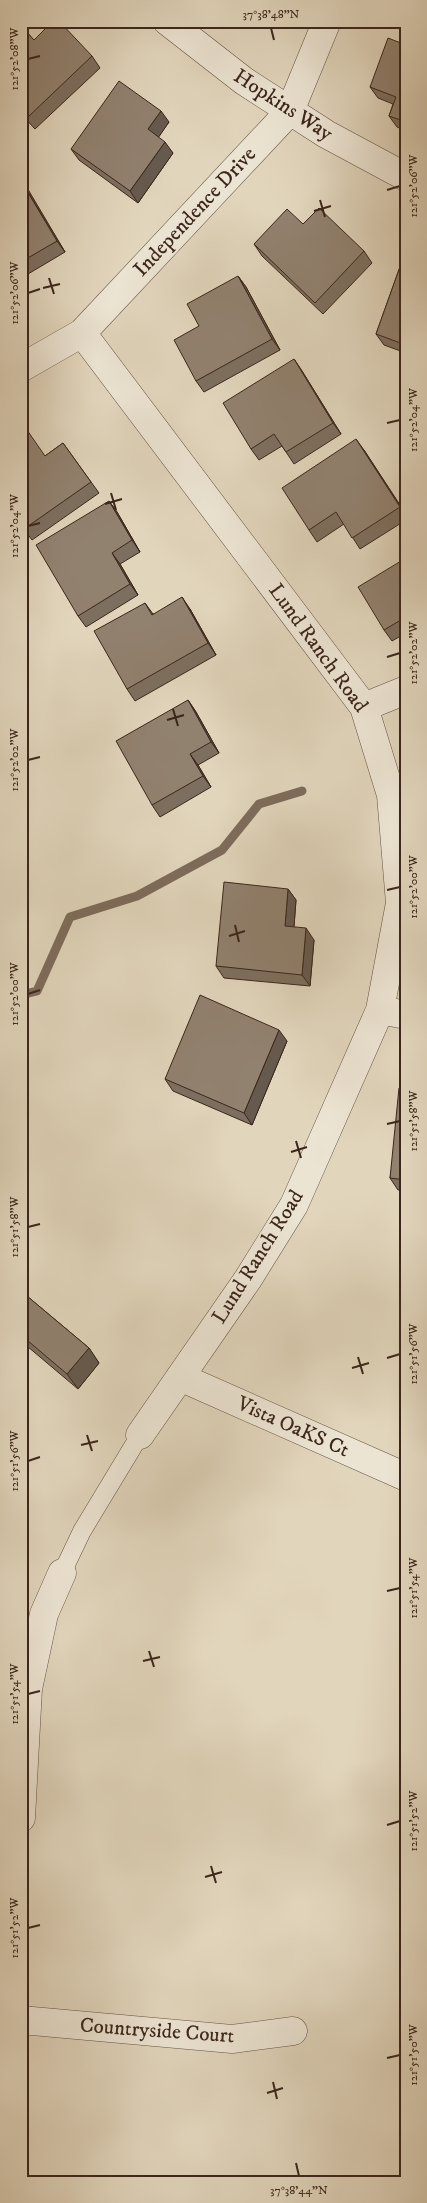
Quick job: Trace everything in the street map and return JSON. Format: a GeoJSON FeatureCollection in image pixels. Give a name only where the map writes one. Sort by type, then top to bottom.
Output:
{"type":"FeatureCollection","features":[{"type":"Feature","properties":{"kind":"street","name":"Hopkins Way"},"geometry":{"type":"LineString","coordinates":[[167,21],[244,81],[326,134],[406,178]]}},
{"type":"Feature","properties":{"kind":"street","name":"Independence Drive"},"geometry":{"type":"LineString","coordinates":[[21,368],[82,333],[290,111],[327,21]]}},
{"type":"Feature","properties":{"kind":"street","name":"Lund Ranch Road"},"geometry":{"type":"LineString","coordinates":[[82,333],[364,707],[391,795],[400,903],[393,1012],[294,1205],[248,1279],[140,1435]]}},
{"type":"Feature","properties":{"kind":"street"},"geometry":{"type":"LineString","coordinates":[[364,707],[406,690]]}},
{"type":"Feature","properties":{"kind":"street","name":"Vista OaKS Ct"},"geometry":{"type":"LineString","coordinates":[[180,1377],[406,1478]]}},
{"type":"Feature","properties":{"kind":"street"},"geometry":{"type":"LineString","coordinates":[[21,1818],[28,1689],[44,1614],[62,1573]]}},
{"type":"Feature","properties":{"kind":"street","name":"Countryside Court"},"geometry":{"type":"LineString","coordinates":[[21,2020],[232,2039],[293,2031]]}},
{"type":"Feature","properties":{"kind":"lane"},"geometry":{"type":"LineString","coordinates":[[62,1573],[82,1531],[140,1435]]}},
{"type":"Feature","properties":{"kind":"building"},"geometry":{"type":"Polygon","coordinates":[[[53,21],[59,21],[92,56],[27,118],[21,111],[21,26],[34,40],[53,21]]]}},
{"type":"Feature","properties":{"kind":"building"},"geometry":{"type":"Polygon","coordinates":[[[388,38],[406,45],[406,122],[389,116],[396,97],[370,87],[388,38]]]}},
{"type":"Feature","properties":{"kind":"building"},"geometry":{"type":"Polygon","coordinates":[[[119,81],[161,111],[148,129],[165,142],[130,191],[71,149],[119,81]]]}},
{"type":"Feature","properties":{"kind":"building"},"geometry":{"type":"Polygon","coordinates":[[[21,181],[57,241],[21,262],[21,181]]]}},
{"type":"Feature","properties":{"kind":"building"},"geometry":{"type":"Polygon","coordinates":[[[319,208],[364,251],[315,303],[254,244],[287,209],[303,224],[319,208]]]}},
{"type":"Feature","properties":{"kind":"building"},"geometry":{"type":"Polygon","coordinates":[[[406,250],[406,345],[376,334],[406,250]]]}},
{"type":"Feature","properties":{"kind":"building"},"geometry":{"type":"Polygon","coordinates":[[[238,276],[272,339],[196,381],[174,340],[199,326],[187,304],[238,276]]]}},
{"type":"Feature","properties":{"kind":"building"},"geometry":{"type":"Polygon","coordinates":[[[294,359],[333,423],[286,452],[274,434],[251,449],[223,403],[294,359]]]}},
{"type":"Feature","properties":{"kind":"building"},"geometry":{"type":"Polygon","coordinates":[[[27,430],[45,456],[63,443],[91,482],[24,529],[21,525],[21,435],[27,430]]]}},
{"type":"Feature","properties":{"kind":"building"},"geometry":{"type":"Polygon","coordinates":[[[356,439],[400,507],[352,538],[336,512],[309,530],[282,488],[356,439]]]}},
{"type":"Feature","properties":{"kind":"building"},"geometry":{"type":"Polygon","coordinates":[[[109,501],[132,540],[112,553],[130,584],[78,616],[36,545],[109,501]]]}},
{"type":"Feature","properties":{"kind":"building"},"geometry":{"type":"Polygon","coordinates":[[[406,558],[406,617],[384,630],[358,587],[406,558]]]}},
{"type":"Feature","properties":{"kind":"building"},"geometry":{"type":"Polygon","coordinates":[[[182,597],[208,643],[127,689],[94,631],[145,603],[152,615],[182,597]]]}},
{"type":"Feature","properties":{"kind":"building"},"geometry":{"type":"Polygon","coordinates":[[[188,700],[211,742],[190,754],[203,776],[152,805],[116,741],[188,700]]]}},
{"type":"Feature","properties":{"kind":"building"},"geometry":{"type":"Polygon","coordinates":[[[224,882],[288,889],[285,926],[306,928],[302,975],[216,966],[224,882]]]}},
{"type":"Feature","properties":{"kind":"building"},"geometry":{"type":"Polygon","coordinates":[[[200,995],[279,1030],[244,1113],[165,1079],[200,995]]]}},
{"type":"Feature","properties":{"kind":"building"},"geometry":{"type":"Polygon","coordinates":[[[399,1088],[406,1089],[406,1180],[390,1178],[399,1088]]]}},
{"type":"Feature","properties":{"kind":"building"},"geometry":{"type":"Polygon","coordinates":[[[21,1291],[89,1348],[67,1374],[21,1335],[21,1291]]]}},
{"type":"Feature","properties":{"kind":"waterway"},"geometry":{"type":"LineString","coordinates":[[21,995],[37,991],[70,917],[137,896],[222,850],[259,804],[302,791]]}}]}
